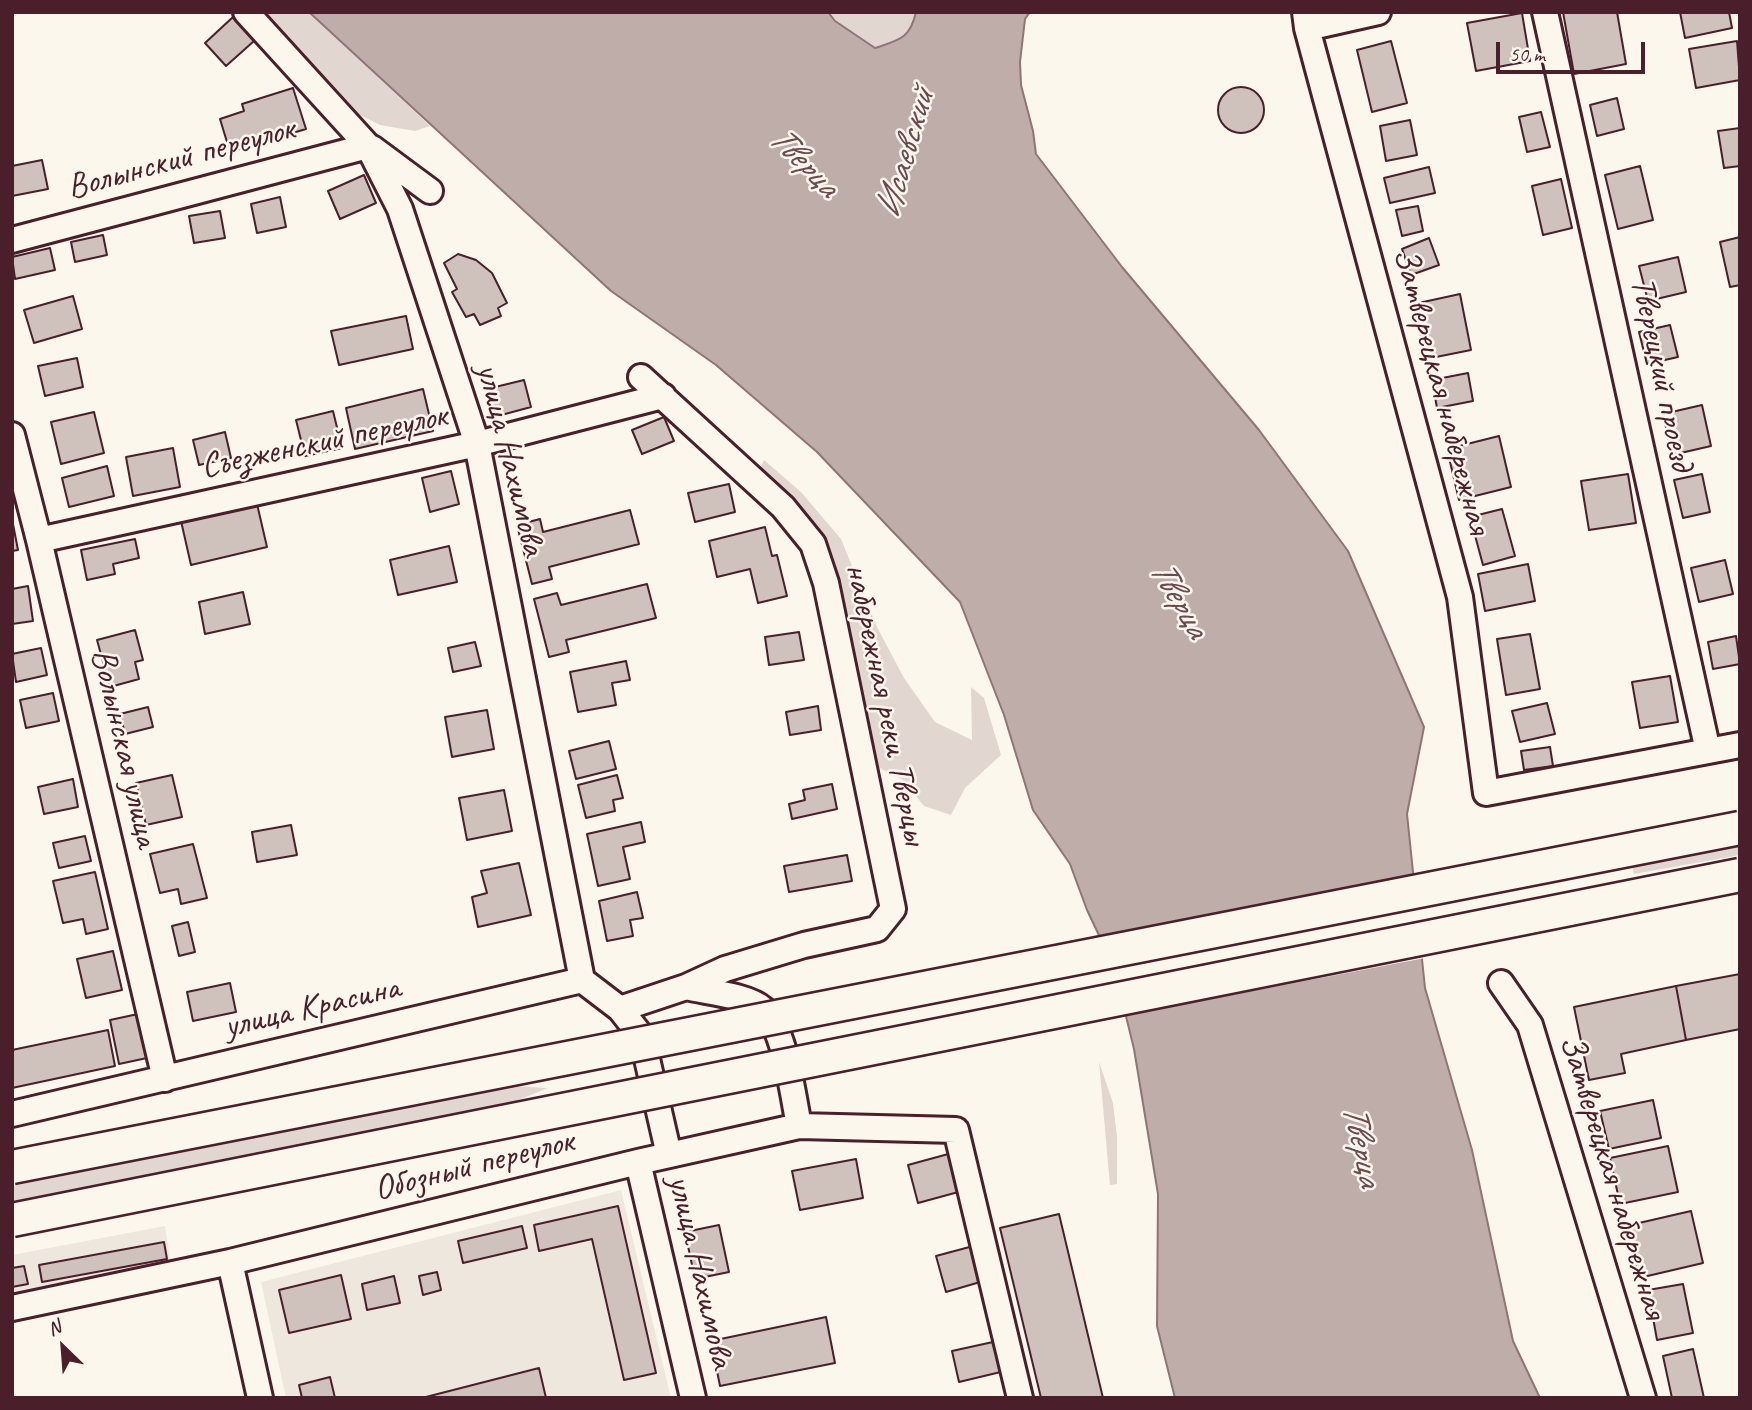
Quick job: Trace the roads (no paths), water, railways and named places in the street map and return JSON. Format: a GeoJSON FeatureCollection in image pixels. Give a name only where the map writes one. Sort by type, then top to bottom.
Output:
{"type":"FeatureCollection","features":[{"type":"Feature","properties":{"kind":"main road"},"geometry":{"type":"LineString","coordinates":[[12,1167],[1740,828]]}},
{"type":"Feature","properties":{"kind":"main road"},"geometry":{"type":"LineString","coordinates":[[12,1220],[1740,875]]}},
{"type":"Feature","properties":{"kind":"street","name":"улица Нахимова"},"geometry":{"type":"LineString","coordinates":[[246,12],[368,146],[400,209],[477,444],[582,980]]}},
{"type":"Feature","properties":{"kind":"street"},"geometry":{"type":"LineString","coordinates":[[1306,20],[1378,12]]}},
{"type":"Feature","properties":{"kind":"street","name":"Тверецкий проезд"},"geometry":{"type":"LineString","coordinates":[[1545,12],[1708,751]]}},
{"type":"Feature","properties":{"kind":"street","name":"Затверецкая набережная"},"geometry":{"type":"LineString","coordinates":[[1306,20],[1460,597],[1486,793],[1708,751]]}},
{"type":"Feature","properties":{"kind":"street"},"geometry":{"type":"LineString","coordinates":[[368,146],[430,191]]}},
{"type":"Feature","properties":{"kind":"street","name":"Волынский переулок"},"geometry":{"type":"LineString","coordinates":[[12,240],[368,146]]}},
{"type":"Feature","properties":{"kind":"street","name":"набережная реки Тверцы"},"geometry":{"type":"LineString","coordinates":[[641,377],[783,507],[813,544],[826,583],[892,909],[877,929],[764,957],[725,969],[686,987]]}},
{"type":"Feature","properties":{"kind":"street","name":"Съезженский переулок"},"geometry":{"type":"LineString","coordinates":[[39,540],[477,444],[663,396]]}},
{"type":"Feature","properties":{"kind":"street","name":"Волынская улица"},"geometry":{"type":"LineString","coordinates":[[12,435],[39,540],[164,1079]]}},
{"type":"Feature","properties":{"kind":"street"},"geometry":{"type":"LineString","coordinates":[[1708,751],[1740,745]]}},
{"type":"Feature","properties":{"kind":"street"},"geometry":{"type":"LineString","coordinates":[[582,980],[620,1009],[642,1037],[669,1155]]}},
{"type":"Feature","properties":{"kind":"street","name":"улица Красина"},"geometry":{"type":"LineString","coordinates":[[12,1114],[582,980]]}},
{"type":"Feature","properties":{"kind":"street","name":"Затверецкая набережная"},"geometry":{"type":"LineString","coordinates":[[1501,983],[1530,1026],[1643,1398]]}},
{"type":"Feature","properties":{"kind":"street"},"geometry":{"type":"LineString","coordinates":[[620,1009],[686,987],[733,996],[762,1008],[779,1032],[799,1126]]}},
{"type":"Feature","properties":{"kind":"street","name":"Обозный переулок"},"geometry":{"type":"LineString","coordinates":[[12,1308],[230,1262],[638,1162],[799,1126],[956,1130],[1020,1398]]}},
{"type":"Feature","properties":{"kind":"street","name":"улица Нахимова"},"geometry":{"type":"LineString","coordinates":[[638,1162],[693,1398]]}},
{"type":"Feature","properties":{"kind":"street"},"geometry":{"type":"LineString","coordinates":[[230,1262],[260,1398]]}},
{"type":"Feature","properties":{"kind":"water"},"geometry":{"type":"Polygon","coordinates":[[[309,12],[828,12],[835,21],[875,48],[891,43],[907,33],[916,12],[1030,12],[1025,19],[1020,62],[1021,85],[1036,154],[1122,267],[1259,430],[1348,551],[1424,727],[1407,814],[1425,988],[1472,1150],[1513,1341],[1540,1398],[1175,1398],[1157,1326],[1158,1194],[1134,1049],[1114,967],[1087,910],[1070,864],[1033,810],[1004,715],[960,602],[817,452],[716,365],[611,291],[309,12]]]}},
{"type":"Feature","properties":{"kind":"water label","name":"Исаевский"},"geometry":{"type":"Point","coordinates":[906,154]}},
{"type":"Feature","properties":{"kind":"water label","name":"Тверца"},"geometry":{"type":"Point","coordinates":[803,162]}},
{"type":"Feature","properties":{"kind":"water label","name":"Тверца"},"geometry":{"type":"Point","coordinates":[1178,599]}},
{"type":"Feature","properties":{"kind":"water label","name":"Тверца"},"geometry":{"type":"Point","coordinates":[1361,1145]}}]}
